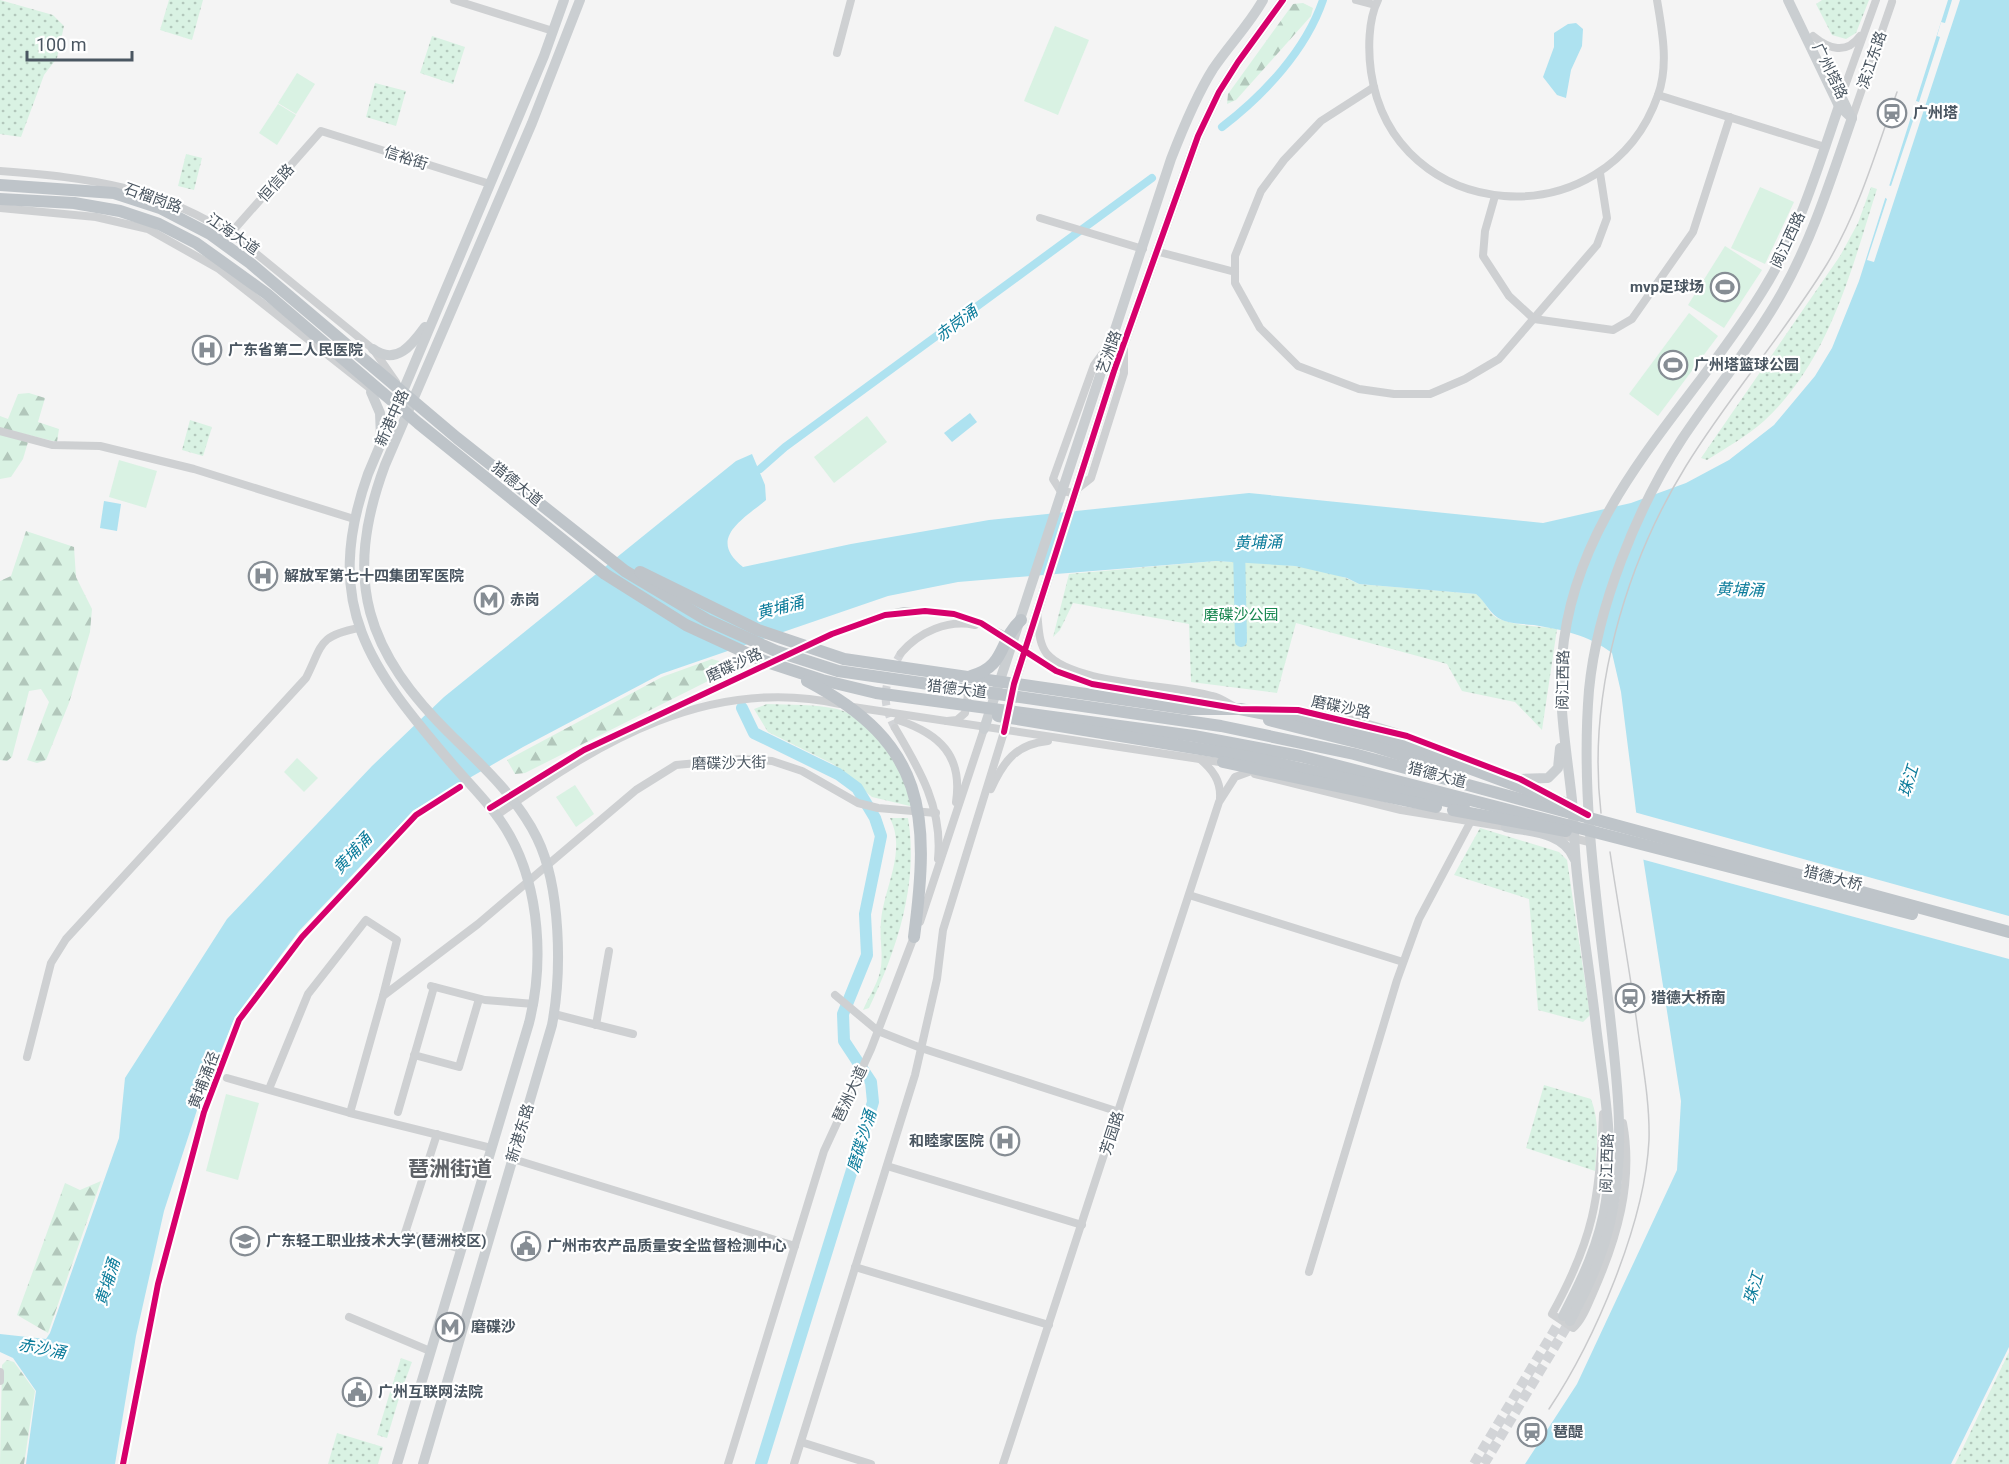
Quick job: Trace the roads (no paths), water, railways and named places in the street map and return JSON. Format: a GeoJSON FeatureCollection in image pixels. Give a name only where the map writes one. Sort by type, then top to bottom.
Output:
{"type":"FeatureCollection","features":[{"type":"Feature","properties":{"kind":"highway","name":"江海大道"},"geometry":{"type":"LineString","coordinates":[[0,185],[114,193],[160,208],[202,229],[250,262],[405,401]]}},
{"type":"Feature","properties":{"kind":"highway","name":"江海大道"},"geometry":{"type":"LineString","coordinates":[[0,199],[74,203],[120,211],[159,224],[215,255],[405,401]]}},
{"type":"Feature","properties":{"kind":"highway","name":"猎德大道"},"geometry":{"type":"LineString","coordinates":[[405,401],[625,571],[678,604],[741,636],[808,663],[849,672],[1203,723],[1283,738],[1382,761],[1652,840]]}},
{"type":"Feature","properties":{"kind":"highway","name":"猎德大道"},"geometry":{"type":"LineString","coordinates":[[405,401],[550,530],[631,592],[686,625],[782,668],[841,686],[919,700],[1022,712],[1244,744],[1652,840]]}},
{"type":"Feature","properties":{"kind":"highway"},"geometry":{"type":"LineString","coordinates":[[568,527],[671,589],[787,642],[844,659],[1189,709],[1240,709],[1309,721],[1414,748],[1652,840]]}},
{"type":"Feature","properties":{"kind":"highway"},"geometry":{"type":"LineString","coordinates":[[968,677],[982,673],[999,659],[1011,629],[1021,620]]}},
{"type":"Feature","properties":{"kind":"highway"},"geometry":{"type":"LineString","coordinates":[[782,668],[849,707],[874,729],[894,754],[915,792],[923,841],[922,875],[914,937]]}},
{"type":"Feature","properties":{"kind":"highway"},"geometry":{"type":"LineString","coordinates":[[919,700],[1041,725],[1216,751],[1486,810],[1496,811],[1502,806],[1503,792],[1500,788],[1376,747],[1289,726],[1240,709]]}},
{"type":"Feature","properties":{"kind":"highway"},"geometry":{"type":"LineString","coordinates":[[1223,762],[1416,804],[1652,840]]}},
{"type":"Feature","properties":{"kind":"highway"},"geometry":{"type":"LineString","coordinates":[[1445,769],[1491,768]]}},
{"type":"Feature","properties":{"kind":"highway"},"geometry":{"type":"LineString","coordinates":[[1423,797],[1471,821]]}},
{"type":"Feature","properties":{"kind":"highway","name":"猎德大桥"},"geometry":{"type":"LineString","coordinates":[[1652,840],[2009,932]]}},
{"type":"Feature","properties":{"kind":"highway","name":"猎德大桥"},"geometry":{"type":"LineString","coordinates":[[1652,840],[2009,940]]}},
{"type":"Feature","properties":{"kind":"main road","name":"新港中路"},"geometry":{"type":"LineString","coordinates":[[511,800],[493,777],[432,716],[400,677],[375,630],[364,579],[367,521],[419,355],[554,32],[564,0]]}},
{"type":"Feature","properties":{"kind":"main road","name":"新港中路"},"geometry":{"type":"LineString","coordinates":[[493,812],[390,687],[371,657],[359,628],[349,575],[354,519],[380,446],[405,401],[432,361],[558,61],[580,0]]}},
{"type":"Feature","properties":{"kind":"main road","name":"艺洲路"},"geometry":{"type":"LineString","coordinates":[[984,729],[1171,159],[1190,113],[1214,69],[1247,26],[1263,0]]}},
{"type":"Feature","properties":{"kind":"main road","name":"艺洲路"},"geometry":{"type":"LineString","coordinates":[[1004,732],[1014,684],[1124,344],[1159,252],[1184,173],[1209,112],[1238,62],[1283,0]]}},
{"type":"Feature","properties":{"kind":"main road","name":"广州塔路"},"geometry":{"type":"LineString","coordinates":[[1788,0],[1840,101],[1852,118]]}},
{"type":"Feature","properties":{"kind":"main road","name":"广州塔路"},"geometry":{"type":"LineString","coordinates":[[1796,0],[1840,101]]}},
{"type":"Feature","properties":{"kind":"main road"},"geometry":{"type":"LineString","coordinates":[[554,32],[568,36]]}},
{"type":"Feature","properties":{"kind":"main road"},"geometry":{"type":"LineString","coordinates":[[544,56],[558,61]]}},
{"type":"Feature","properties":{"kind":"main road","name":"阅江西路"},"geometry":{"type":"LineString","coordinates":[[1840,101],[1794,232],[1764,290],[1721,352],[1649,447],[1611,503],[1580,570],[1565,632],[1561,684],[1563,724],[1576,864],[1610,1136],[1605,1205],[1596,1242],[1567,1319],[1592,1279],[1605,1243],[1614,1206],[1618,1171],[1619,1102],[1589,842],[1588,815],[1589,689],[1603,624],[1619,567],[1647,499],[1683,438],[1741,358],[1795,270],[1820,213],[1852,118]]}},
{"type":"Feature","properties":{"kind":"main road"},"geometry":{"type":"LineString","coordinates":[[373,349],[384,356],[403,353],[417,340],[441,301]]}},
{"type":"Feature","properties":{"kind":"main road"},"geometry":{"type":"LineString","coordinates":[[419,355],[432,361]]}},
{"type":"Feature","properties":{"kind":"main road"},"geometry":{"type":"LineString","coordinates":[[371,392],[381,419],[380,446],[391,450]]}},
{"type":"Feature","properties":{"kind":"main road"},"geometry":{"type":"LineString","coordinates":[[1520,779],[1544,780],[1558,768],[1563,724]]}},
{"type":"Feature","properties":{"kind":"main road","name":"新港东路"},"geometry":{"type":"LineString","coordinates":[[423,1464],[554,1014],[559,954],[547,866],[537,837],[511,800]]}},
{"type":"Feature","properties":{"kind":"main road","name":"新港东路"},"geometry":{"type":"LineString","coordinates":[[397,1464],[534,1004],[537,942],[526,883],[511,837],[493,812]]}},
{"type":"Feature","properties":{"kind":"main road"},"geometry":{"type":"LineString","coordinates":[[1506,827],[1556,839],[1567,845],[1576,864]]}},
{"type":"Feature","properties":{"kind":"street"},"geometry":{"type":"LineString","coordinates":[[454,0],[554,32]]}},
{"type":"Feature","properties":{"kind":"street"},"geometry":{"type":"LineString","coordinates":[[837,53],[851,0]]}},
{"type":"Feature","properties":{"kind":"street"},"geometry":{"type":"LineString","coordinates":[[1356,0],[1377,3],[1370,41],[1374,87],[1382,113],[1397,136],[1415,158],[1435,174],[1465,188],[1495,196],[1547,195],[1578,185],[1600,173],[1618,158],[1634,139],[1658,95],[1663,57],[1657,0]]}},
{"type":"Feature","properties":{"kind":"street","name":"滨江东路"},"geometry":{"type":"LineString","coordinates":[[1840,101],[1876,0]]}},
{"type":"Feature","properties":{"kind":"street","name":"滨江东路"},"geometry":{"type":"LineString","coordinates":[[1852,118],[1892,2]]}},
{"type":"Feature","properties":{"kind":"street"},"geometry":{"type":"LineString","coordinates":[[1813,36],[1825,46],[1843,49],[1851,46],[1865,28]]}},
{"type":"Feature","properties":{"kind":"street"},"geometry":{"type":"LineString","coordinates":[[1374,87],[1321,121],[1267,183],[1235,256],[1235,283],[1260,328],[1298,366],[1359,388],[1394,394],[1430,394],[1465,379],[1499,359],[1597,244],[1607,218],[1600,173]]}},
{"type":"Feature","properties":{"kind":"street"},"geometry":{"type":"LineString","coordinates":[[1658,95],[1825,147]]}},
{"type":"Feature","properties":{"kind":"street"},"geometry":{"type":"LineString","coordinates":[[1495,196],[1485,231],[1483,255],[1509,296],[1534,319],[1613,330],[1632,319],[1693,232],[1730,117]]}},
{"type":"Feature","properties":{"kind":"street","name":"信裕街"},"geometry":{"type":"LineString","coordinates":[[321,131],[490,184]]}},
{"type":"Feature","properties":{"kind":"street","name":"恒信路"},"geometry":{"type":"LineString","coordinates":[[230,234],[321,131]]}},
{"type":"Feature","properties":{"kind":"street","name":"石榴岗路"},"geometry":{"type":"LineString","coordinates":[[0,171],[81,178],[121,186],[173,204],[230,234],[373,349],[405,401]]}},
{"type":"Feature","properties":{"kind":"street","name":"石榴岗路"},"geometry":{"type":"LineString","coordinates":[[0,208],[96,217],[148,229],[219,269],[371,392]]}},
{"type":"Feature","properties":{"kind":"street"},"geometry":{"type":"LineString","coordinates":[[1040,218],[1143,249]]}},
{"type":"Feature","properties":{"kind":"street"},"geometry":{"type":"LineString","coordinates":[[1159,252],[1235,272]]}},
{"type":"Feature","properties":{"kind":"street"},"geometry":{"type":"LineString","coordinates":[[245,291],[261,286],[266,262]]}},
{"type":"Feature","properties":{"kind":"street"},"geometry":{"type":"LineString","coordinates":[[285,324],[286,301],[296,294],[306,295]]}},
{"type":"Feature","properties":{"kind":"street"},"geometry":{"type":"LineString","coordinates":[[1112,341],[1094,364],[1053,479],[1060,490],[1072,493],[1091,478],[1124,373],[1124,344]]}},
{"type":"Feature","properties":{"kind":"street"},"geometry":{"type":"LineString","coordinates":[[371,392],[405,401]]}},
{"type":"Feature","properties":{"kind":"street"},"geometry":{"type":"LineString","coordinates":[[0,431],[52,445],[100,446],[172,464],[354,519]]}},
{"type":"Feature","properties":{"kind":"street","name":"磨碟沙路"},"geometry":{"type":"LineString","coordinates":[[493,812],[584,750],[832,634],[894,613],[925,611],[954,614],[981,623],[1004,635],[972,624],[945,625],[917,638],[901,653]]}},
{"type":"Feature","properties":{"kind":"street"},"geometry":{"type":"LineString","coordinates":[[1037,613],[1043,647],[1048,655],[1066,666],[1101,678],[1214,696],[1240,709]]}},
{"type":"Feature","properties":{"kind":"street"},"geometry":{"type":"LineString","coordinates":[[27,1057],[51,963],[66,939],[306,678],[321,643],[335,633],[359,628]]}},
{"type":"Feature","properties":{"kind":"street","name":"磨碟沙路"},"geometry":{"type":"LineString","coordinates":[[1046,665],[1067,676],[1092,684],[1240,709],[1298,710],[1365,724],[1426,742],[1520,779],[1588,815]]}},
{"type":"Feature","properties":{"kind":"street"},"geometry":{"type":"LineString","coordinates":[[941,722],[957,720],[965,713],[968,695],[963,683],[953,675]]}},
{"type":"Feature","properties":{"kind":"street"},"geometry":{"type":"LineString","coordinates":[[1066,739],[1053,733],[1049,727],[1048,715],[1055,700],[1067,692]]}},
{"type":"Feature","properties":{"kind":"street","name":"磨碟沙路"},"geometry":{"type":"LineString","coordinates":[[511,800],[568,766],[672,716],[717,702],[758,696],[804,698],[984,729],[1223,762],[1247,772],[1401,810],[1589,842]]}},
{"type":"Feature","properties":{"kind":"street"},"geometry":{"type":"LineString","coordinates":[[878,712],[926,731],[940,742],[954,760],[958,783],[951,828]]}},
{"type":"Feature","properties":{"kind":"street"},"geometry":{"type":"LineString","coordinates":[[895,728],[920,769],[933,799],[939,849],[936,878]]}},
{"type":"Feature","properties":{"kind":"street","name":"琶洲大道"},"geometry":{"type":"LineString","coordinates":[[728,1464],[824,1151],[871,1049],[914,937],[936,878],[984,729]]}},
{"type":"Feature","properties":{"kind":"street"},"geometry":{"type":"LineString","coordinates":[[794,1464],[921,1048],[937,979],[943,930],[1004,732]]}},
{"type":"Feature","properties":{"kind":"street"},"geometry":{"type":"LineString","coordinates":[[971,837],[1000,768],[1008,757],[1033,742],[1066,739]]}},
{"type":"Feature","properties":{"kind":"street","name":"磨碟沙大街"},"geometry":{"type":"LineString","coordinates":[[383,996],[478,924],[636,790],[676,765],[741,759],[772,761],[802,771],[858,802],[878,808],[936,813]]}},
{"type":"Feature","properties":{"kind":"street"},"geometry":{"type":"LineString","coordinates":[[1200,759],[1211,769],[1219,783],[1219,802]]}},
{"type":"Feature","properties":{"kind":"street"},"geometry":{"type":"LineString","coordinates":[[1219,802],[1231,781],[1247,772],[1261,769]]}},
{"type":"Feature","properties":{"kind":"street"},"geometry":{"type":"LineString","coordinates":[[1506,827],[1518,818],[1521,810],[1524,795],[1520,779]]}},
{"type":"Feature","properties":{"kind":"street","name":"芳园路"},"geometry":{"type":"LineString","coordinates":[[1003,1464],[1219,802]]}},
{"type":"Feature","properties":{"kind":"street"},"geometry":{"type":"LineString","coordinates":[[1309,1272],[1403,962],[1419,919],[1471,821]]}},
{"type":"Feature","properties":{"kind":"street"},"geometry":{"type":"LineString","coordinates":[[1189,895],[1403,962]]}},
{"type":"Feature","properties":{"kind":"street"},"geometry":{"type":"LineString","coordinates":[[269,1089],[308,994],[366,920],[397,940],[350,1113]]}},
{"type":"Feature","properties":{"kind":"street"},"geometry":{"type":"LineString","coordinates":[[596,1025],[609,951]]}},
{"type":"Feature","properties":{"kind":"street"},"geometry":{"type":"LineString","coordinates":[[398,1112],[432,987],[479,999],[534,1004]]}},
{"type":"Feature","properties":{"kind":"street"},"geometry":{"type":"LineString","coordinates":[[835,995],[878,1031],[921,1048],[1119,1112]]}},
{"type":"Feature","properties":{"kind":"street"},"geometry":{"type":"LineString","coordinates":[[414,1055],[459,1067],[479,999]]}},
{"type":"Feature","properties":{"kind":"street"},"geometry":{"type":"LineString","coordinates":[[554,1014],[633,1034]]}},
{"type":"Feature","properties":{"kind":"street"},"geometry":{"type":"LineString","coordinates":[[227,1078],[350,1113],[491,1148]]}},
{"type":"Feature","properties":{"kind":"street"},"geometry":{"type":"LineString","coordinates":[[1604,1084],[1596,1203],[1588,1239],[1575,1272],[1552,1314],[1573,1328],[1602,1273],[1619,1223],[1627,1160],[1619,1102]]}},
{"type":"Feature","properties":{"kind":"street"},"geometry":{"type":"LineString","coordinates":[[437,1134],[405,1233],[461,1249]]}},
{"type":"Feature","properties":{"kind":"street"},"geometry":{"type":"LineString","coordinates":[[513,1159],[795,1246]]}},
{"type":"Feature","properties":{"kind":"street"},"geometry":{"type":"LineString","coordinates":[[886,1166],[1082,1225]]}},
{"type":"Feature","properties":{"kind":"street"},"geometry":{"type":"LineString","coordinates":[[855,1267],[1049,1325]]}},
{"type":"Feature","properties":{"kind":"street"},"geometry":{"type":"LineString","coordinates":[[349,1317],[430,1352]]}},
{"type":"Feature","properties":{"kind":"street"},"geometry":{"type":"LineString","coordinates":[[0,1372],[0,1381]]}},
{"type":"Feature","properties":{"kind":"street"},"geometry":{"type":"LineString","coordinates":[[801,1442],[871,1464]]}},
{"type":"Feature","properties":{"kind":"water"},"geometry":{"type":"Polygon","coordinates":[[[1948,0],[2009,0],[2009,1347],[1951,1464],[1525,1464],[1577,1384],[1677,1170],[1681,1101],[1637,819],[1621,692],[1612,653],[1594,642],[1566,631],[1502,620],[1494,615],[1476,594],[1359,584],[1347,578],[1295,566],[1216,561],[958,582],[888,596],[661,674],[523,747],[414,810],[299,931],[235,1017],[198,1107],[164,1211],[136,1336],[115,1464],[26,1464],[36,1391],[13,1358],[0,1352],[0,1334],[46,1339],[50,1333],[119,1138],[125,1078],[227,919],[372,766],[444,697],[736,461],[752,454],[765,485],[766,500],[732,530],[728,539],[728,548],[743,567],[851,544],[989,520],[1249,493],[1543,523],[1631,503],[1686,483],[1729,460],[1774,425],[1815,376],[1832,348],[1859,281],[1948,0]]]}},
{"type":"Feature","properties":{"kind":"water"},"geometry":{"type":"Polygon","coordinates":[[[1576,23],[1583,29],[1582,46],[1571,70],[1566,98],[1557,95],[1543,77],[1554,47],[1554,33],[1568,24],[1576,23]]]}},
{"type":"Feature","properties":{"kind":"water"},"geometry":{"type":"Polygon","coordinates":[[[970,413],[977,422],[952,442],[944,433],[970,413]]]}},
{"type":"Feature","properties":{"kind":"water"},"geometry":{"type":"Polygon","coordinates":[[[104,501],[121,504],[117,531],[100,528],[104,501]]]}},
{"type":"Feature","properties":{"kind":"waterway","name":"赤岗涌"},"geometry":{"type":"LineString","coordinates":[[1222,127],[1253,101],[1295,54],[1316,18],[1323,0]]}},
{"type":"Feature","properties":{"kind":"waterway","name":"赤岗涌"},"geometry":{"type":"LineString","coordinates":[[760,469],[785,447],[1152,178]]}},
{"type":"Feature","properties":{"kind":"waterway","name":"黄埔涌"},"geometry":{"type":"LineString","coordinates":[[1239,546],[1241,641]]}},
{"type":"Feature","properties":{"kind":"waterway","name":"磨碟沙涌"},"geometry":{"type":"LineString","coordinates":[[742,708],[754,733],[838,774],[857,788],[875,818],[881,836],[865,914],[867,955],[843,1014],[844,1041],[871,1082],[873,1102],[761,1464]]}},
{"type":"Feature","properties":{"kind":"tunnel"},"geometry":{"type":"LineString","coordinates":[[1009,640],[1046,665]]}},
{"type":"Feature","properties":{"kind":"tunnel"},"geometry":{"type":"LineString","coordinates":[[895,728],[887,708],[886,690],[891,672],[901,653]]}},
{"type":"Feature","properties":{"kind":"tunnel"},"geometry":{"type":"LineString","coordinates":[[1474,1464],[1563,1316]]}},
{"type":"Feature","properties":{"kind":"tunnel"},"geometry":{"type":"LineString","coordinates":[[1484,1464],[1570,1321]]}},
{"type":"Feature","properties":{"kind":"tram line"},"geometry":{"type":"LineString","coordinates":[[1601,813],[1598,768],[1600,723],[1606,677],[1615,632],[1645,545],[1664,504],[1686,466],[1827,264],[1866,180],[1897,92]]}},
{"type":"Feature","properties":{"kind":"tram line"},"geometry":{"type":"LineString","coordinates":[[1549,1409],[1583,1350],[1615,1280],[1638,1207],[1649,1140],[1644,1072],[1610,852]]}},
{"type":"Feature","properties":{"kind":"place","name":"广州塔"},"geometry":{"type":"Point","coordinates":[1892,113]}},
{"type":"Feature","properties":{"kind":"place","name":"mvp足球场"},"geometry":{"type":"Point","coordinates":[1725,287]}},
{"type":"Feature","properties":{"kind":"place","name":"广东省第二人民医院"},"geometry":{"type":"Point","coordinates":[207,350]}},
{"type":"Feature","properties":{"kind":"place","name":"广州塔篮球公园"},"geometry":{"type":"Point","coordinates":[1673,365]}},
{"type":"Feature","properties":{"kind":"place","name":"解放军第七十四集团军医院"},"geometry":{"type":"Point","coordinates":[263,576]}},
{"type":"Feature","properties":{"kind":"place","name":"赤岗"},"geometry":{"type":"Point","coordinates":[489,600]}},
{"type":"Feature","properties":{"kind":"place","name":"猎德大桥南"},"geometry":{"type":"Point","coordinates":[1630,998]}},
{"type":"Feature","properties":{"kind":"place","name":"和睦家医院"},"geometry":{"type":"Point","coordinates":[1005,1141]}},
{"type":"Feature","properties":{"kind":"place","name":"广东轻工职业技术大学(琶洲校区)"},"geometry":{"type":"Point","coordinates":[245,1241]}},
{"type":"Feature","properties":{"kind":"place","name":"广州市农产品质量安全监督检测中心"},"geometry":{"type":"Point","coordinates":[526,1246]}},
{"type":"Feature","properties":{"kind":"place","name":"磨碟沙"},"geometry":{"type":"Point","coordinates":[450,1327]}},
{"type":"Feature","properties":{"kind":"place","name":"广州互联网法院"},"geometry":{"type":"Point","coordinates":[357,1392]}},
{"type":"Feature","properties":{"kind":"place","name":"琶醍"},"geometry":{"type":"Point","coordinates":[1532,1432]}},
{"type":"Feature","properties":{"kind":"district","name":"琶洲街道"},"geometry":{"type":"Point","coordinates":[450,1169]}},
{"type":"Feature","properties":{"kind":"park label","name":"磨碟沙公园"},"geometry":{"type":"Point","coordinates":[1241,615]}},
{"type":"Feature","properties":{"kind":"water label","name":"珠江"},"geometry":{"type":"Point","coordinates":[1908,781]}},
{"type":"Feature","properties":{"kind":"water label","name":"珠江"},"geometry":{"type":"Point","coordinates":[1753,1288]}},
{"type":"Feature","properties":{"kind":"water label","name":"赤沙涌"},"geometry":{"type":"Point","coordinates":[42,1348]}}]}
